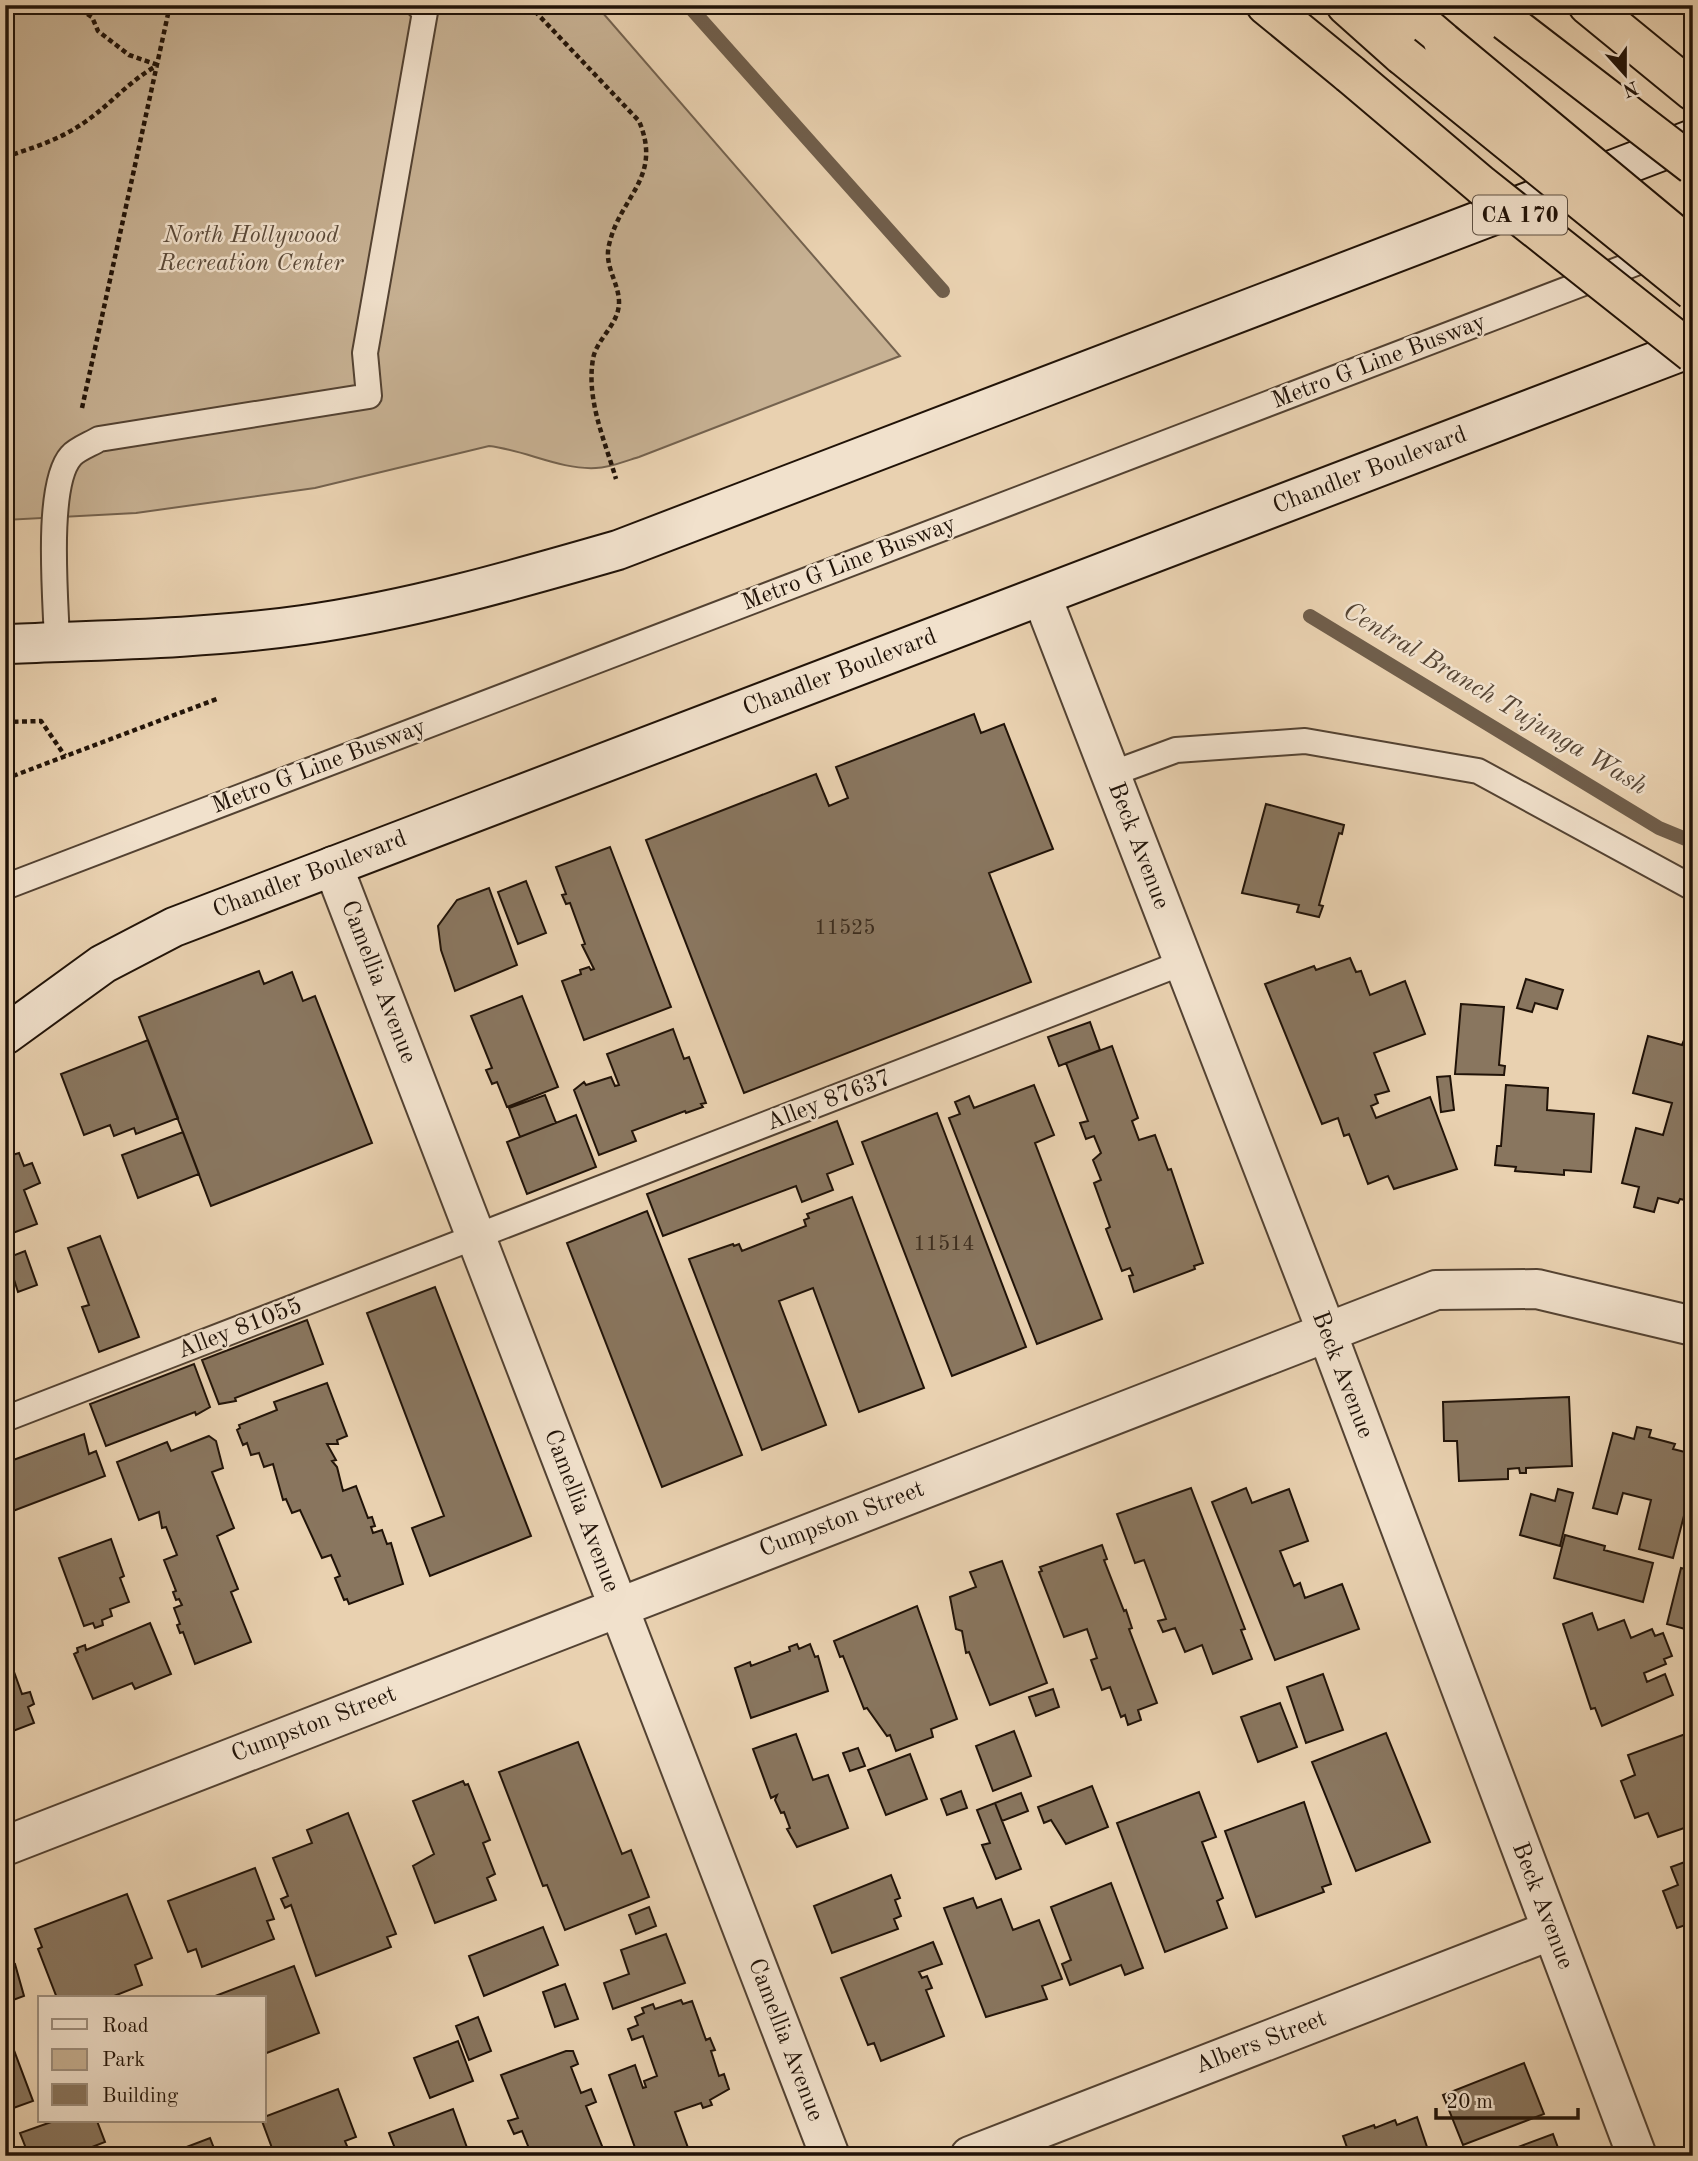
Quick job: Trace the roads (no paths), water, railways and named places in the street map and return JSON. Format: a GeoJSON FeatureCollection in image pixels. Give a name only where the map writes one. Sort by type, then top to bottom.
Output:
{"type":"FeatureCollection","features":[{"type":"Feature","properties":{"kind":"highway","name":"CA 170"},"geometry":{"type":"LineString","coordinates":[[1266,5],[1481,185],[1693,353]]}},
{"type":"Feature","properties":{"kind":"highway"},"geometry":{"type":"LineString","coordinates":[[1346,5],[1402,55],[1693,291]]}},
{"type":"Feature","properties":{"kind":"highway"},"geometry":{"type":"LineString","coordinates":[[1400,5],[1693,250]]}},
{"type":"Feature","properties":{"kind":"highway"},"geometry":{"type":"LineString","coordinates":[[1588,5],[1693,91]]}},
{"type":"Feature","properties":{"kind":"highway"},"geometry":{"type":"LineString","coordinates":[[1497,13],[1693,165]]}},
{"type":"Feature","properties":{"kind":"street"},"geometry":{"type":"LineString","coordinates":[[5,644],[196,636],[303,625],[446,598],[618,550],[1693,139]]}},
{"type":"Feature","properties":{"kind":"street","name":"Chandler Boulevard"},"geometry":{"type":"LineString","coordinates":[[5,1035],[103,964],[174,927],[1693,347]]}},
{"type":"Feature","properties":{"kind":"street","name":"Beck Avenue"},"geometry":{"type":"LineString","coordinates":[[1042,597],[1325,1330],[1637,2156]]}},
{"type":"Feature","properties":{"kind":"street","name":"Camellia Avenue"},"geometry":{"type":"LineString","coordinates":[[333,866],[830,2156]]}},
{"type":"Feature","properties":{"kind":"street","name":"Cumpston Street"},"geometry":{"type":"LineString","coordinates":[[5,1846],[1325,1330],[1436,1290],[1537,1289],[1693,1326]]}},
{"type":"Feature","properties":{"kind":"street","name":"Albers Street"},"geometry":{"type":"LineString","coordinates":[[970,2156],[1552,1930]]}},
{"type":"Feature","properties":{"kind":"lane"},"geometry":{"type":"LineString","coordinates":[[57,642],[54,526],[60,481],[71,456],[99,439],[369,396],[365,352],[425,12],[418,5]]}},
{"type":"Feature","properties":{"kind":"lane","name":"Metro G Line Busway"},"geometry":{"type":"LineString","coordinates":[[5,887],[1693,242]]}},
{"type":"Feature","properties":{"kind":"lane"},"geometry":{"type":"LineString","coordinates":[[1111,774],[1176,750],[1305,741],[1478,771],[1693,888]]}},
{"type":"Feature","properties":{"kind":"lane","name":"Alley 87637"},"geometry":{"type":"LineString","coordinates":[[476,1239],[1182,963]]}},
{"type":"Feature","properties":{"kind":"lane","name":"Alley 81055"},"geometry":{"type":"LineString","coordinates":[[5,1419],[476,1239]]}},
{"type":"Feature","properties":{"kind":"waterway","name":"Central Branch Tujunga Wash"},"geometry":{"type":"LineString","coordinates":[[688,5],[943,291]]}},
{"type":"Feature","properties":{"kind":"waterway","name":"Central Branch Tujunga Wash"},"geometry":{"type":"LineString","coordinates":[[1310,616],[1659,828],[1693,842]]}},
{"type":"Feature","properties":{"kind":"park label","name":"North Hollywood Recreation Center"},"geometry":{"type":"Point","coordinates":[251,250]}}]}
